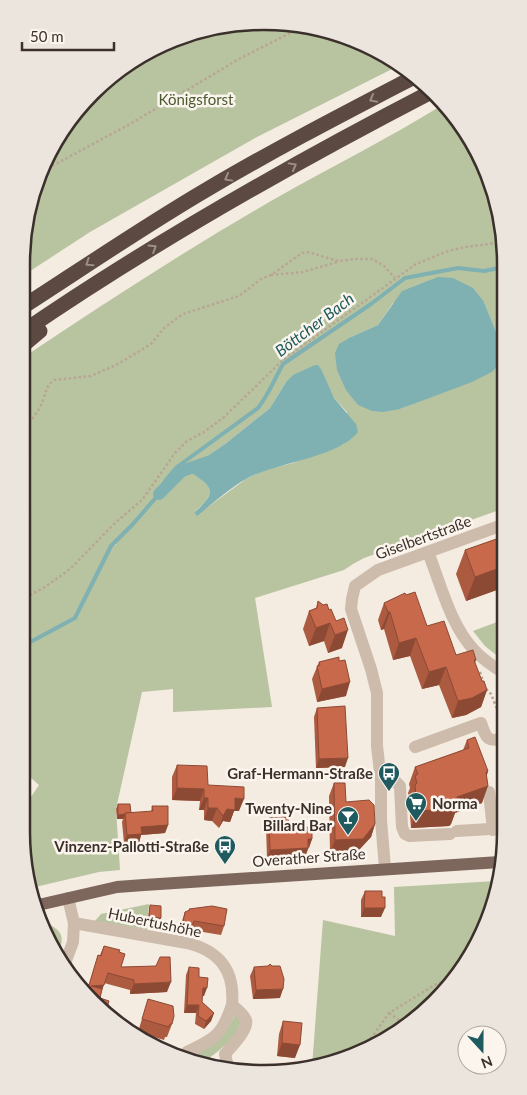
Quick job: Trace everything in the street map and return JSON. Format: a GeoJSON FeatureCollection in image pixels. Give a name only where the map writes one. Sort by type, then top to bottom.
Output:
{"type":"FeatureCollection","features":[{"type":"Feature","properties":{"kind":"highway"},"geometry":{"type":"LineString","coordinates":[[30,302],[115,246],[208,189],[316,128],[408,80]]}},
{"type":"Feature","properties":{"kind":"highway"},"geometry":{"type":"LineString","coordinates":[[30,328],[111,273],[220,206],[329,145],[425,95]]}},
{"type":"Feature","properties":{"kind":"highway"},"geometry":{"type":"LineString","coordinates":[[30,340],[111,273]]}},
{"type":"Feature","properties":{"kind":"main road","name":"Overather Straße"},"geometry":{"type":"LineString","coordinates":[[41,904],[118,887],[144,884],[495,862]]}},
{"type":"Feature","properties":{"kind":"street","name":"Giselbertstraße"},"geometry":{"type":"LineString","coordinates":[[382,781],[377,746],[377,692],[351,610],[355,586],[378,570],[497,527]]}},
{"type":"Feature","properties":{"kind":"street"},"geometry":{"type":"LineString","coordinates":[[428,552],[454,619],[462,633],[475,651],[497,669]]}},
{"type":"Feature","properties":{"kind":"street"},"geometry":{"type":"LineString","coordinates":[[415,747],[481,723],[488,738],[491,740],[497,739]]}},
{"type":"Feature","properties":{"kind":"street"},"geometry":{"type":"LineString","coordinates":[[385,868],[382,781],[391,779],[400,786],[402,828],[405,834],[409,836],[497,829]]}},
{"type":"Feature","properties":{"kind":"street"},"geometry":{"type":"LineString","coordinates":[[489,792],[497,819]]}},
{"type":"Feature","properties":{"kind":"street"},"geometry":{"type":"LineString","coordinates":[[67,958],[73,942],[74,922],[68,898]]}},
{"type":"Feature","properties":{"kind":"street","name":"Hubertushöhe"},"geometry":{"type":"LineString","coordinates":[[74,922],[201,946],[215,955],[224,965],[232,986],[232,1005]]}},
{"type":"Feature","properties":{"kind":"street"},"geometry":{"type":"LineString","coordinates":[[187,1052],[209,1041],[218,1033],[226,1023],[232,1005],[245,1018],[247,1023],[245,1029],[225,1054],[227,1062]]}},
{"type":"Feature","properties":{"kind":"path"},"geometry":{"type":"LineString","coordinates":[[51,166],[130,124],[239,59],[293,32]]}},
{"type":"Feature","properties":{"kind":"path"},"geometry":{"type":"LineString","coordinates":[[30,595],[70,569],[114,524],[142,500],[175,452],[187,441],[204,432],[224,417],[283,360],[416,264],[448,251],[496,243]]}},
{"type":"Feature","properties":{"kind":"path"},"geometry":{"type":"LineString","coordinates":[[30,421],[41,405],[45,390],[54,380],[91,376],[106,370],[152,344],[164,328],[183,314],[239,296],[261,279],[302,253],[308,252],[338,261]]}},
{"type":"Feature","properties":{"kind":"path"},"geometry":{"type":"LineString","coordinates":[[271,274],[303,272],[338,261],[356,259],[372,260],[384,266],[395,278]]}},
{"type":"Feature","properties":{"kind":"path"},"geometry":{"type":"LineString","coordinates":[[491,694],[497,709]]}},
{"type":"Feature","properties":{"kind":"path"},"geometry":{"type":"LineString","coordinates":[[371,1039],[389,1013],[441,983]]}},
{"type":"Feature","properties":{"kind":"path"},"geometry":{"type":"LineString","coordinates":[[389,1013],[400,1021]]}},
{"type":"Feature","properties":{"kind":"green space","name":"Königsforst"},"geometry":{"type":"Polygon","coordinates":[[[248,30],[279,30],[309,34],[339,42],[367,54],[393,69],[257,137],[90,232],[30,271],[30,248],[34,218],[42,188],[61,147],[78,121],[98,98],[121,78],[147,61],[188,42],[218,34],[248,30]]]}},
{"type":"Feature","properties":{"kind":"green space"},"geometry":{"type":"Polygon","coordinates":[[[437,108],[449,121],[466,147],[485,188],[493,218],[497,248],[497,334],[484,302],[393,303],[378,325],[351,337],[400,409],[492,372],[497,356],[497,511],[364,558],[344,570],[255,598],[272,707],[173,712],[173,689],[142,692],[116,809],[120,870],[99,872],[37,887],[30,847],[30,798],[39,785],[30,777],[30,643],[77,618],[112,546],[116,545],[116,543],[110,545],[74,617],[30,641],[30,353],[208,239],[271,201],[437,108]],[[286,382],[270,408],[225,444],[194,465],[193,474],[206,483],[210,493],[204,503],[194,512],[197,515],[246,479],[265,470],[293,463],[344,444],[347,412],[334,398],[327,385],[286,382]]]}},
{"type":"Feature","properties":{"kind":"green space"},"geometry":{"type":"Polygon","coordinates":[[[497,622],[497,656],[485,646],[473,631],[497,622]]]}},
{"type":"Feature","properties":{"kind":"green space"},"geometry":{"type":"Polygon","coordinates":[[[492,881],[485,907],[466,948],[449,974],[429,997],[406,1017],[380,1034],[339,1053],[313,1060],[323,920],[395,936],[394,887],[492,881]]]}},
{"type":"Feature","properties":{"kind":"green space"},"geometry":{"type":"Polygon","coordinates":[[[149,904],[147,930],[95,921],[101,914],[149,904]]]}},
{"type":"Feature","properties":{"kind":"green space"},"geometry":{"type":"Polygon","coordinates":[[[50,925],[60,933],[60,947],[50,925]]]}},
{"type":"Feature","properties":{"kind":"green space"},"geometry":{"type":"Polygon","coordinates":[[[236,1013],[241,1020],[240,1026],[232,1039],[208,1058],[195,1055],[223,1034],[236,1013]]]}},
{"type":"Feature","properties":{"kind":"water"},"geometry":{"type":"Polygon","coordinates":[[[438,277],[453,278],[473,288],[484,302],[497,334],[497,366],[492,372],[472,382],[400,409],[383,412],[372,411],[358,405],[346,390],[337,370],[335,353],[339,344],[378,325],[402,291],[438,277]]]}},
{"type":"Feature","properties":{"kind":"water"},"geometry":{"type":"Polygon","coordinates":[[[318,365],[321,369],[334,398],[356,424],[358,432],[349,441],[337,448],[258,473],[240,482],[197,516],[194,512],[208,498],[210,490],[206,483],[193,474],[194,465],[225,444],[270,408],[286,382],[293,375],[318,365]]]}},
{"type":"Feature","properties":{"kind":"building"},"geometry":{"type":"Polygon","coordinates":[[[497,539],[497,569],[475,577],[465,550],[497,539]]]}},
{"type":"Feature","properties":{"kind":"building"},"geometry":{"type":"Polygon","coordinates":[[[415,592],[427,626],[444,621],[456,655],[473,650],[476,660],[474,660],[487,690],[472,698],[458,701],[446,667],[429,672],[416,638],[399,643],[390,612],[388,612],[384,603],[405,593],[406,595],[415,592]]]}},
{"type":"Feature","properties":{"kind":"building"},"geometry":{"type":"Polygon","coordinates":[[[318,601],[323,605],[327,604],[336,621],[344,618],[348,630],[335,635],[330,623],[316,628],[309,611],[317,608],[318,601]]]}},
{"type":"Feature","properties":{"kind":"building"},"geometry":{"type":"Polygon","coordinates":[[[339,657],[339,661],[345,660],[350,682],[322,689],[317,666],[320,665],[319,662],[339,657]]]}},
{"type":"Feature","properties":{"kind":"building"},"geometry":{"type":"Polygon","coordinates":[[[345,706],[348,758],[319,759],[317,708],[345,706]]]}},
{"type":"Feature","properties":{"kind":"building"},"geometry":{"type":"Polygon","coordinates":[[[475,737],[488,771],[486,772],[488,786],[457,797],[457,807],[455,809],[417,811],[415,785],[417,783],[415,776],[418,774],[415,767],[469,748],[467,740],[475,737]]]}},
{"type":"Feature","properties":{"kind":"building"},"geometry":{"type":"Polygon","coordinates":[[[177,765],[207,766],[208,785],[244,787],[244,799],[235,798],[235,810],[227,809],[223,816],[217,808],[208,808],[208,798],[204,798],[204,789],[177,788],[177,765]]]}},
{"type":"Feature","properties":{"kind":"building"},"geometry":{"type":"Polygon","coordinates":[[[334,783],[345,783],[346,802],[369,800],[374,805],[375,824],[363,839],[335,840],[334,783]]]}},
{"type":"Feature","properties":{"kind":"building"},"geometry":{"type":"Polygon","coordinates":[[[118,804],[130,804],[131,813],[118,815],[118,804]]]}},
{"type":"Feature","properties":{"kind":"building"},"geometry":{"type":"Polygon","coordinates":[[[152,806],[168,806],[168,825],[141,827],[142,834],[127,835],[125,813],[153,811],[152,806]]]}},
{"type":"Feature","properties":{"kind":"building"},"geometry":{"type":"Polygon","coordinates":[[[288,817],[289,828],[312,827],[312,839],[308,839],[308,848],[270,850],[269,818],[288,817]]]}},
{"type":"Feature","properties":{"kind":"building"},"geometry":{"type":"Polygon","coordinates":[[[365,891],[382,891],[382,897],[385,897],[385,908],[364,908],[365,891]]]}},
{"type":"Feature","properties":{"kind":"building"},"geometry":{"type":"Polygon","coordinates":[[[150,905],[161,906],[161,918],[149,917],[150,905]]]}},
{"type":"Feature","properties":{"kind":"building"},"geometry":{"type":"Polygon","coordinates":[[[212,906],[227,909],[224,926],[194,921],[193,924],[183,922],[185,912],[189,909],[212,906]]]}},
{"type":"Feature","properties":{"kind":"building"},"geometry":{"type":"Polygon","coordinates":[[[104,946],[120,950],[119,952],[125,954],[121,967],[156,966],[160,957],[170,957],[171,982],[134,984],[134,980],[108,973],[104,985],[91,986],[102,989],[100,998],[109,1001],[108,1005],[98,997],[88,985],[98,955],[101,956],[104,946]]]}},
{"type":"Feature","properties":{"kind":"building"},"geometry":{"type":"Polygon","coordinates":[[[270,964],[272,966],[280,966],[284,979],[283,989],[256,990],[254,967],[268,966],[270,964]]]}},
{"type":"Feature","properties":{"kind":"building"},"geometry":{"type":"Polygon","coordinates":[[[189,967],[199,968],[199,977],[208,978],[207,988],[203,988],[202,1002],[214,1013],[206,1021],[198,1016],[199,1005],[187,1005],[189,967]]]}},
{"type":"Feature","properties":{"kind":"building"},"geometry":{"type":"Polygon","coordinates":[[[148,999],[173,1006],[174,1016],[169,1027],[142,1019],[148,999]]]}},
{"type":"Feature","properties":{"kind":"building"},"geometry":{"type":"Polygon","coordinates":[[[283,1021],[302,1023],[300,1045],[282,1043],[283,1021]]]}},
{"type":"Feature","properties":{"kind":"waterway","name":"Böttcher Bach"},"geometry":{"type":"LineString","coordinates":[[30,642],[75,618],[111,546],[159,494],[165,481],[177,467],[258,408],[283,364],[371,304],[405,278],[458,268],[484,271],[497,268]]}},
{"type":"Feature","properties":{"kind":"waterway","name":"Böttcher Bach"},"geometry":{"type":"LineString","coordinates":[[159,494],[182,471],[208,462]]}},
{"type":"Feature","properties":{"kind":"place","name":"Graf-Hermann-Straße"},"geometry":{"type":"Point","coordinates":[389,792]}},
{"type":"Feature","properties":{"kind":"place","name":"Norma"},"geometry":{"type":"Point","coordinates":[416,822]}},
{"type":"Feature","properties":{"kind":"place","name":"Twenty-Nine Billard Bar"},"geometry":{"type":"Point","coordinates":[348,836]}},
{"type":"Feature","properties":{"kind":"place","name":"Vinzenz-Pallotti-Straße"},"geometry":{"type":"Point","coordinates":[225,865]}}]}
